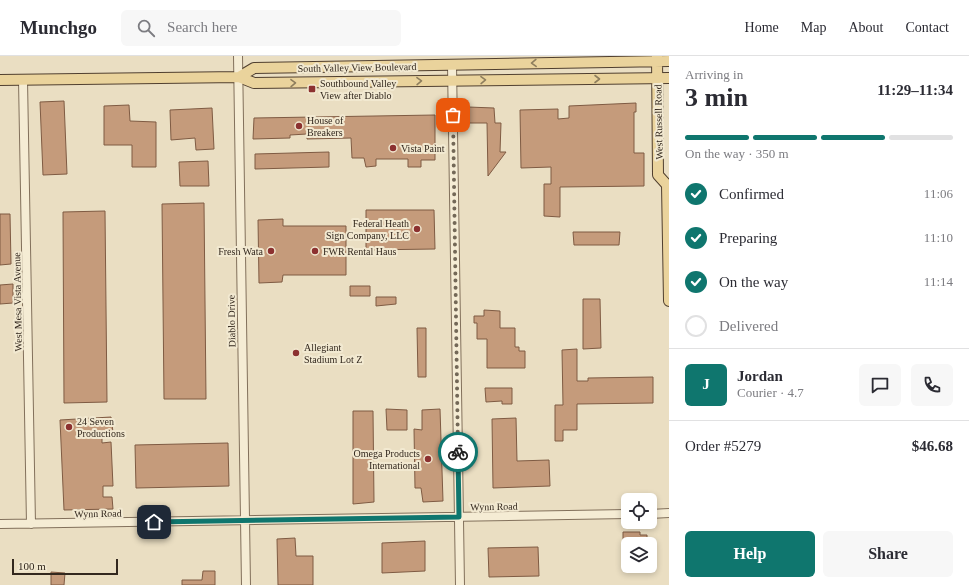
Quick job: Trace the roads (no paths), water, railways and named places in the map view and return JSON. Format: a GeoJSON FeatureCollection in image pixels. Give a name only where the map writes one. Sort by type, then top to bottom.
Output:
{"type":"FeatureCollection","features":[{"type":"Feature","properties":{"kind":"main road","name":"South Valley View Boulevard"},"geometry":{"type":"LineString","coordinates":[[239,77],[254,68],[452,65],[657,59],[669,61]]}},
{"type":"Feature","properties":{"kind":"main road","name":"West Russell Road"},"geometry":{"type":"LineString","coordinates":[[657,59],[658,175],[668,183],[669,301]]}},
{"type":"Feature","properties":{"kind":"main road","name":"South Valley View Boulevard"},"geometry":{"type":"LineString","coordinates":[[0,80],[239,77],[254,83],[669,78]]}},
{"type":"Feature","properties":{"kind":"street","name":"Diablo Drive"},"geometry":{"type":"LineString","coordinates":[[238,56],[246,585]]}},
{"type":"Feature","properties":{"kind":"street"},"geometry":{"type":"LineString","coordinates":[[452,65],[460,585]]}},
{"type":"Feature","properties":{"kind":"street","name":"West Mesa Vista Avenue"},"geometry":{"type":"LineString","coordinates":[[23,80],[31,524]]}},
{"type":"Feature","properties":{"kind":"street","name":"Wynn Road"},"geometry":{"type":"LineString","coordinates":[[0,524],[621,514]]}},
{"type":"Feature","properties":{"kind":"street"},"geometry":{"type":"LineString","coordinates":[[657,514],[669,514]]}},
{"type":"Feature","properties":{"kind":"place","name":"Southbound Valley View after Diablo"},"geometry":{"type":"Point","coordinates":[312,89]}},
{"type":"Feature","properties":{"kind":"place","name":"House of Breakers"},"geometry":{"type":"Point","coordinates":[299,126]}},
{"type":"Feature","properties":{"kind":"place","name":"Vista Paint"},"geometry":{"type":"Point","coordinates":[393,148]}},
{"type":"Feature","properties":{"kind":"place","name":"Federal Heath Sign Company, LLC"},"geometry":{"type":"Point","coordinates":[417,229]}},
{"type":"Feature","properties":{"kind":"place","name":"Fresh Wata"},"geometry":{"type":"Point","coordinates":[271,251]}},
{"type":"Feature","properties":{"kind":"place","name":"FWR Rental Haus"},"geometry":{"type":"Point","coordinates":[315,251]}},
{"type":"Feature","properties":{"kind":"place","name":"Allegiant Stadium Lot Z"},"geometry":{"type":"Point","coordinates":[296,353]}},
{"type":"Feature","properties":{"kind":"place","name":"24 Seven Productions"},"geometry":{"type":"Point","coordinates":[69,427]}},
{"type":"Feature","properties":{"kind":"place","name":"Omega Products International"},"geometry":{"type":"Point","coordinates":[428,459]}}]}
